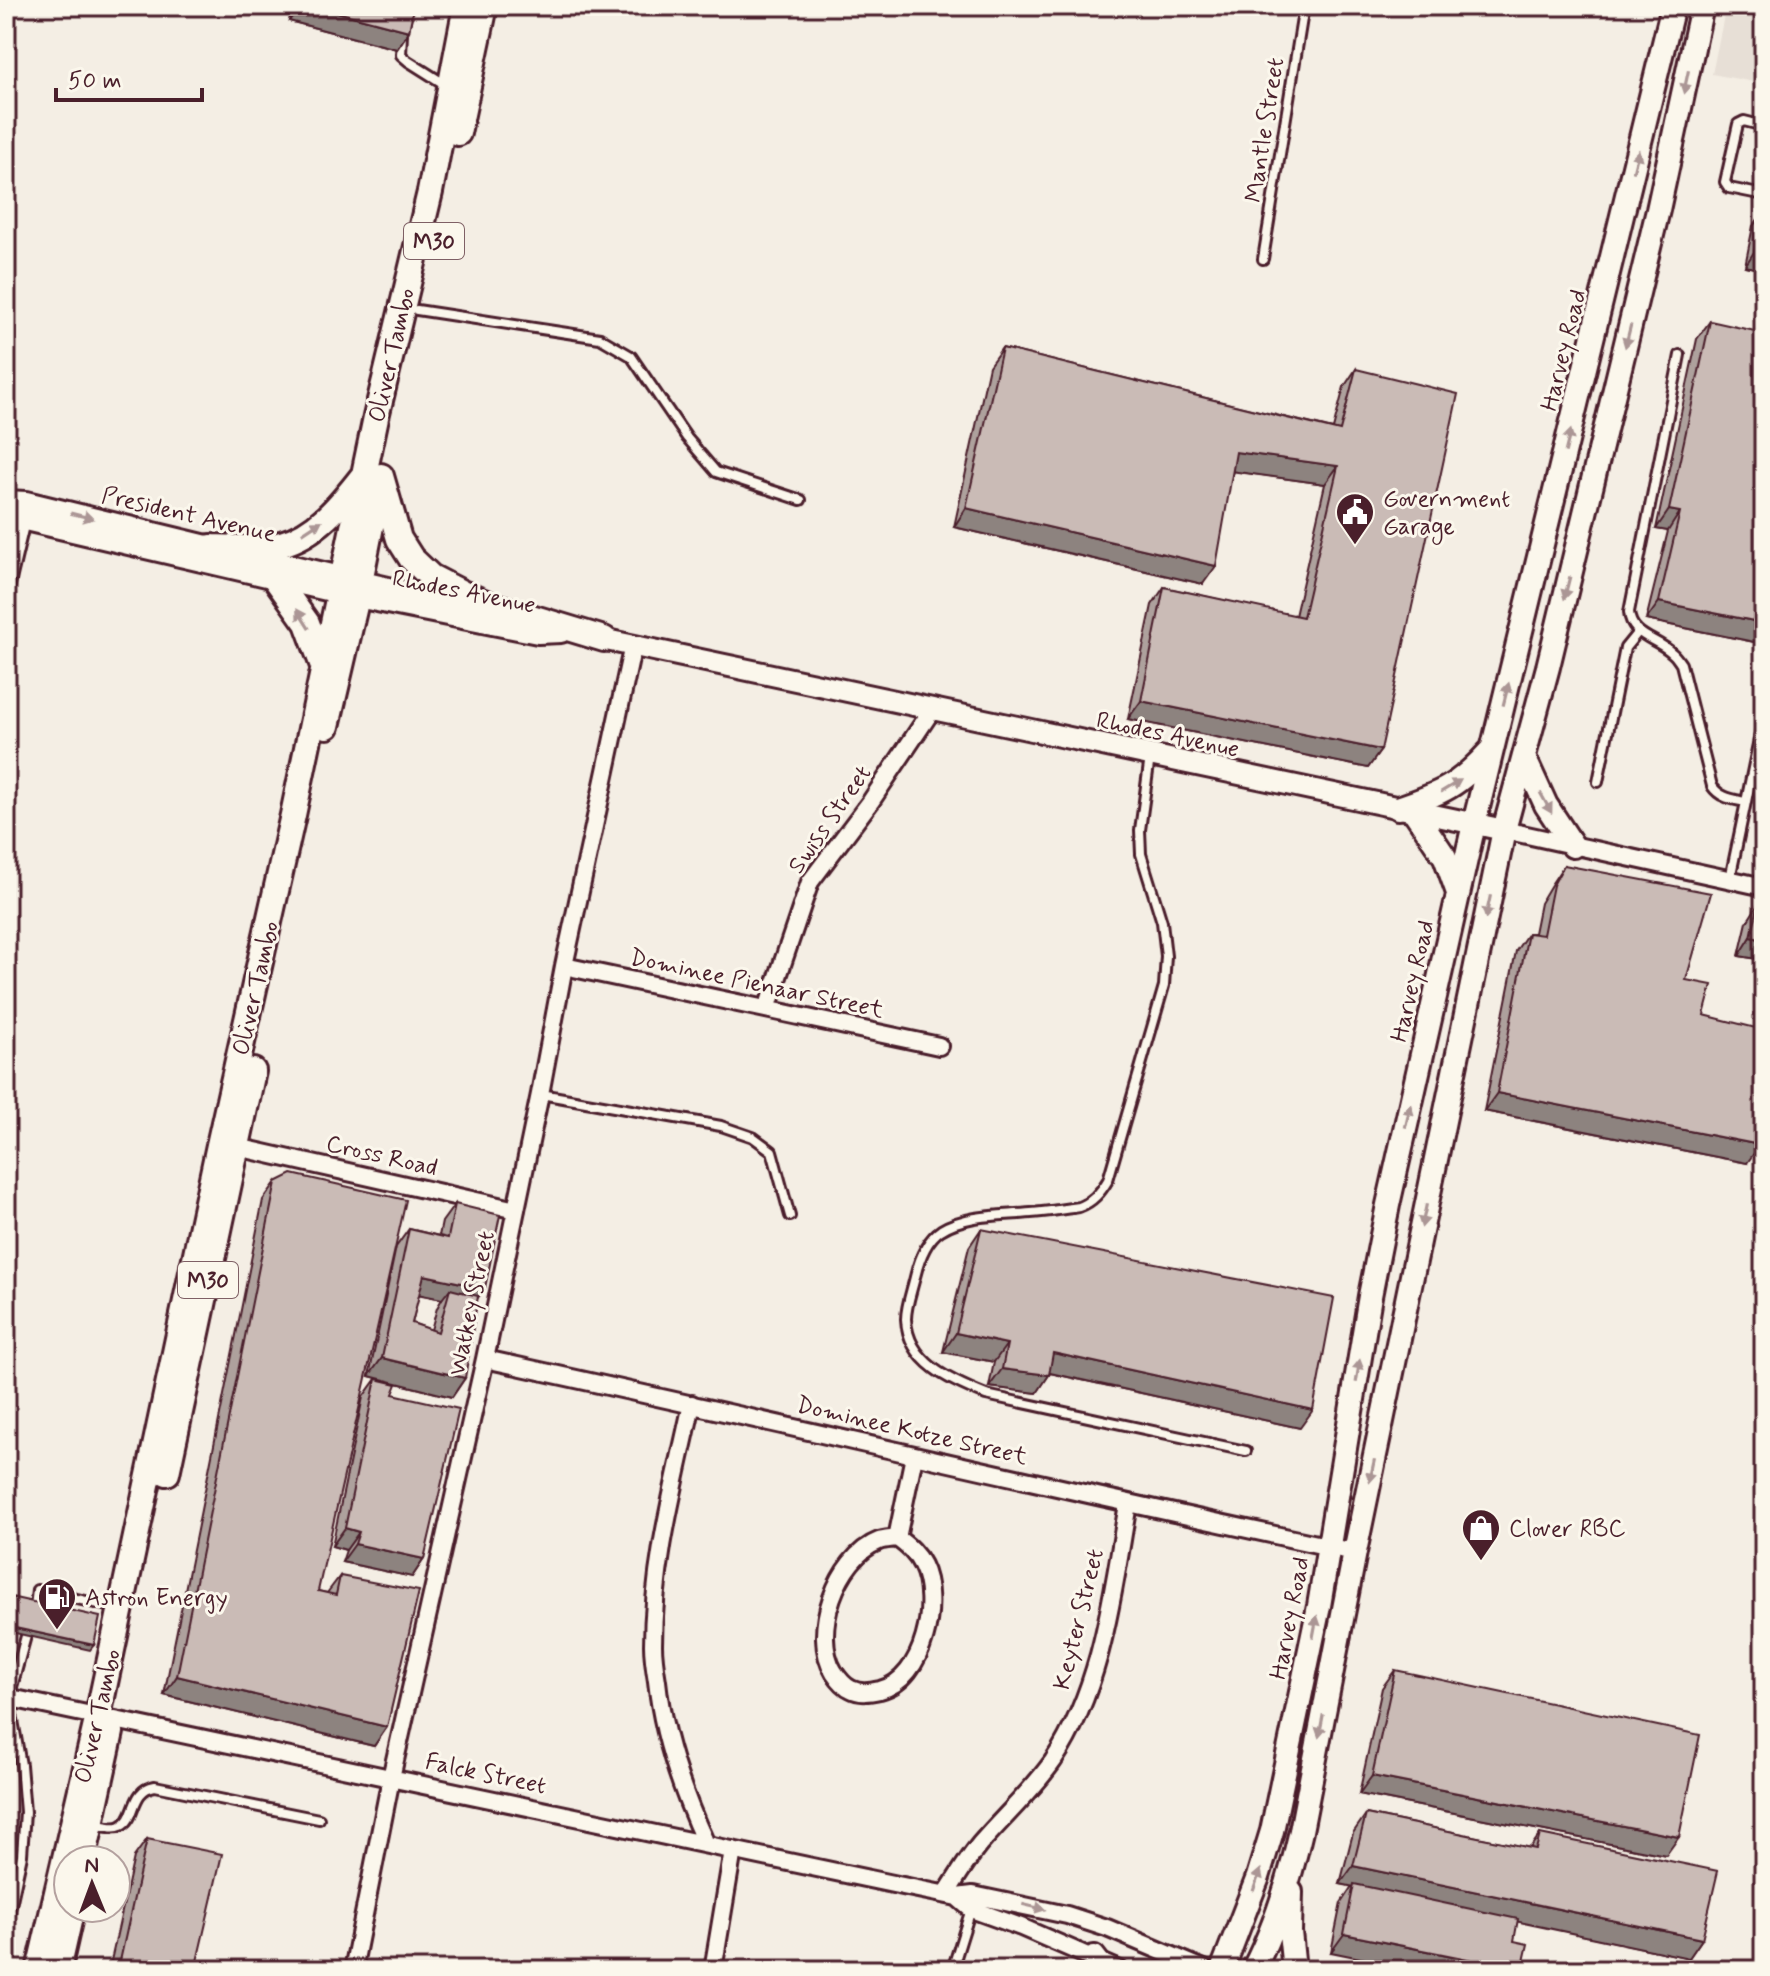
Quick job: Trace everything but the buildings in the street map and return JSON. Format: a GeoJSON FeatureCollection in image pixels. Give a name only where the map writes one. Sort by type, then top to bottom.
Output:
{"type":"FeatureCollection","features":[{"type":"Feature","properties":{"kind":"main road","name":"Oliver Tambo"},"geometry":{"type":"LineString","coordinates":[[39,1970],[106,1718],[237,1147],[319,762],[374,474],[391,422],[417,310],[437,194],[450,88],[466,6]]}},
{"type":"Feature","properties":{"kind":"main road","name":"Oliver Tambo"},"geometry":{"type":"LineString","coordinates":[[374,474],[376,417],[485,6]]}},
{"type":"Feature","properties":{"kind":"main road","name":"Harvey Road"},"geometry":{"type":"LineString","coordinates":[[1222,1970],[1272,1831],[1317,1619],[1388,1205],[1474,824],[1673,6]]}},
{"type":"Feature","properties":{"kind":"main road"},"geometry":{"type":"LineString","coordinates":[[1253,1970],[1292,1871],[1504,830],[1548,667],[1658,210],[1702,6]]}},
{"type":"Feature","properties":{"kind":"main road"},"geometry":{"type":"LineString","coordinates":[[1625,204],[1658,210]]}},
{"type":"Feature","properties":{"kind":"main road"},"geometry":{"type":"LineString","coordinates":[[211,547],[252,549],[282,544],[316,527],[374,474],[399,539],[411,558],[431,577],[488,604],[604,639]]}},
{"type":"Feature","properties":{"kind":"main road"},"geometry":{"type":"LineString","coordinates":[[275,578],[307,623],[323,666]]}},
{"type":"Feature","properties":{"kind":"main road","name":"Oliver Tambo"},"geometry":{"type":"LineString","coordinates":[[86,1844],[121,1608],[219,1145],[291,827],[323,666],[350,587]]}},
{"type":"Feature","properties":{"kind":"main road"},"geometry":{"type":"LineString","coordinates":[[1458,894],[1445,857],[1406,810],[1462,779],[1493,747]]}},
{"type":"Feature","properties":{"kind":"main road"},"geometry":{"type":"LineString","coordinates":[[1524,757],[1546,805],[1573,846]]}},
{"type":"Feature","properties":{"kind":"main road"},"geometry":{"type":"LineString","coordinates":[[1292,1871],[1290,1932],[1294,1970]]}},
{"type":"Feature","properties":{"kind":"main road"},"geometry":{"type":"LineString","coordinates":[[58,1970],[68,1924]]}},
{"type":"Feature","properties":{"kind":"street","name":"President Avenue"},"geometry":{"type":"LineString","coordinates":[[15,508],[211,547],[350,587]]}},
{"type":"Feature","properties":{"kind":"street","name":"President Avenue"},"geometry":{"type":"LineString","coordinates":[[15,508],[275,578],[350,587]]}},
{"type":"Feature","properties":{"kind":"street"},"geometry":{"type":"LineString","coordinates":[[6,584],[15,508]]}},
{"type":"Feature","properties":{"kind":"street","name":"Rhodes Avenue"},"geometry":{"type":"LineString","coordinates":[[350,587],[539,623],[561,632],[1764,887]]}},
{"type":"Feature","properties":{"kind":"street","name":"Watkey Street"},"geometry":{"type":"LineString","coordinates":[[353,1970],[391,1778],[485,1359],[564,966],[633,645]]}},
{"type":"Feature","properties":{"kind":"street","name":"Swiss Street"},"geometry":{"type":"LineString","coordinates":[[767,1009],[810,882],[871,801],[932,710]]}},
{"type":"Feature","properties":{"kind":"street","name":"Dominee Pienaar Street"},"geometry":{"type":"LineString","coordinates":[[564,966],[939,1046]]}},
{"type":"Feature","properties":{"kind":"street","name":"Cross Road"},"geometry":{"type":"LineString","coordinates":[[237,1147],[516,1210]]}},
{"type":"Feature","properties":{"kind":"street","name":"Dominee Kotze Street"},"geometry":{"type":"LineString","coordinates":[[485,1359],[1355,1552]]}},
{"type":"Feature","properties":{"kind":"street"},"geometry":{"type":"LineString","coordinates":[[692,1404],[663,1536],[655,1596],[653,1648],[660,1710],[672,1758],[706,1844]]}},
{"type":"Feature","properties":{"kind":"street"},"geometry":{"type":"LineString","coordinates":[[897,1538],[914,1456]]}},
{"type":"Feature","properties":{"kind":"street","name":"Keyter Street"},"geometry":{"type":"LineString","coordinates":[[951,1896],[980,1845],[1053,1761],[1085,1698],[1111,1600],[1128,1504]]}},
{"type":"Feature","properties":{"kind":"street"},"geometry":{"type":"LineString","coordinates":[[897,1538],[911,1548],[929,1585],[930,1607],[922,1647],[902,1679],[885,1689],[866,1693],[850,1689],[838,1679],[829,1664],[824,1643],[833,1595],[848,1567],[864,1550],[880,1540],[897,1538]]}},
{"type":"Feature","properties":{"kind":"street","name":"Falck Street"},"geometry":{"type":"LineString","coordinates":[[8,1697],[951,1896],[973,1895],[1030,1906],[1107,1928],[1206,1970]]}},
{"type":"Feature","properties":{"kind":"street"},"geometry":{"type":"LineString","coordinates":[[713,1970],[733,1850]]}},
{"type":"Feature","properties":{"kind":"street","name":"Falck Street"},"geometry":{"type":"LineString","coordinates":[[951,1896],[971,1909],[1021,1927],[1099,1964],[1120,1970]]}},
{"type":"Feature","properties":{"kind":"lane","name":"Mantle Street"},"geometry":{"type":"LineString","coordinates":[[1263,259],[1304,6]]}},
{"type":"Feature","properties":{"kind":"lane"},"geometry":{"type":"LineString","coordinates":[[403,22],[401,55],[450,88]]}},
{"type":"Feature","properties":{"kind":"lane"},"geometry":{"type":"LineString","coordinates":[[1764,126],[1744,121],[1738,124],[1725,182],[1729,188],[1764,195]]}},
{"type":"Feature","properties":{"kind":"lane"},"geometry":{"type":"LineString","coordinates":[[417,310],[600,338],[631,356],[687,438],[716,472],[801,500]]}},
{"type":"Feature","properties":{"kind":"lane"},"geometry":{"type":"LineString","coordinates":[[1680,355],[1629,612],[1630,621],[1638,632],[1672,652],[1681,664],[1712,786],[1725,797],[1745,802]]}},
{"type":"Feature","properties":{"kind":"lane"},"geometry":{"type":"LineString","coordinates":[[1598,782],[1625,648],[1638,632]]}},
{"type":"Feature","properties":{"kind":"lane"},"geometry":{"type":"LineString","coordinates":[[1730,880],[1764,715]]}},
{"type":"Feature","properties":{"kind":"lane"},"geometry":{"type":"LineString","coordinates":[[1150,757],[1140,830],[1141,854],[1162,922],[1166,956],[1164,986],[1108,1180],[1097,1196],[1079,1207],[986,1217],[959,1222],[939,1231],[926,1246],[917,1269],[906,1318],[911,1341],[925,1362],[948,1379],[986,1395],[1246,1451]]}},
{"type":"Feature","properties":{"kind":"lane"},"geometry":{"type":"LineString","coordinates":[[540,1094],[721,1126],[753,1137],[772,1151],[790,1216]]}},
{"type":"Feature","properties":{"kind":"lane"},"geometry":{"type":"LineString","coordinates":[[35,1607],[37,1590],[121,1608]]}},
{"type":"Feature","properties":{"kind":"lane"},"geometry":{"type":"LineString","coordinates":[[6,1928],[22,1855],[25,1812],[21,1765],[8,1697],[26,1636]]}},
{"type":"Feature","properties":{"kind":"lane"},"geometry":{"type":"LineString","coordinates":[[91,1823],[115,1828],[121,1826],[141,1792],[155,1786],[319,1819]]}},
{"type":"Feature","properties":{"kind":"lane"},"geometry":{"type":"LineString","coordinates":[[952,1970],[971,1909]]}},
{"type":"Feature","properties":{"kind":"shaded area"},"geometry":{"type":"Polygon","coordinates":[[[1726,6],[1764,6],[1764,84],[1712,74],[1726,6]]]}},
{"type":"Feature","properties":{"kind":"railway"},"geometry":{"type":"LineString","coordinates":[[1758,1970],[1764,1963]]}},
{"type":"Feature","properties":{"kind":"place","name":"Government Garage"},"geometry":{"type":"Point","coordinates":[1355,546]}},
{"type":"Feature","properties":{"kind":"place","name":"Clover RBC"},"geometry":{"type":"Point","coordinates":[1481,1562]}},
{"type":"Feature","properties":{"kind":"place","name":"Astron Energy"},"geometry":{"type":"Point","coordinates":[57,1631]}}]}
